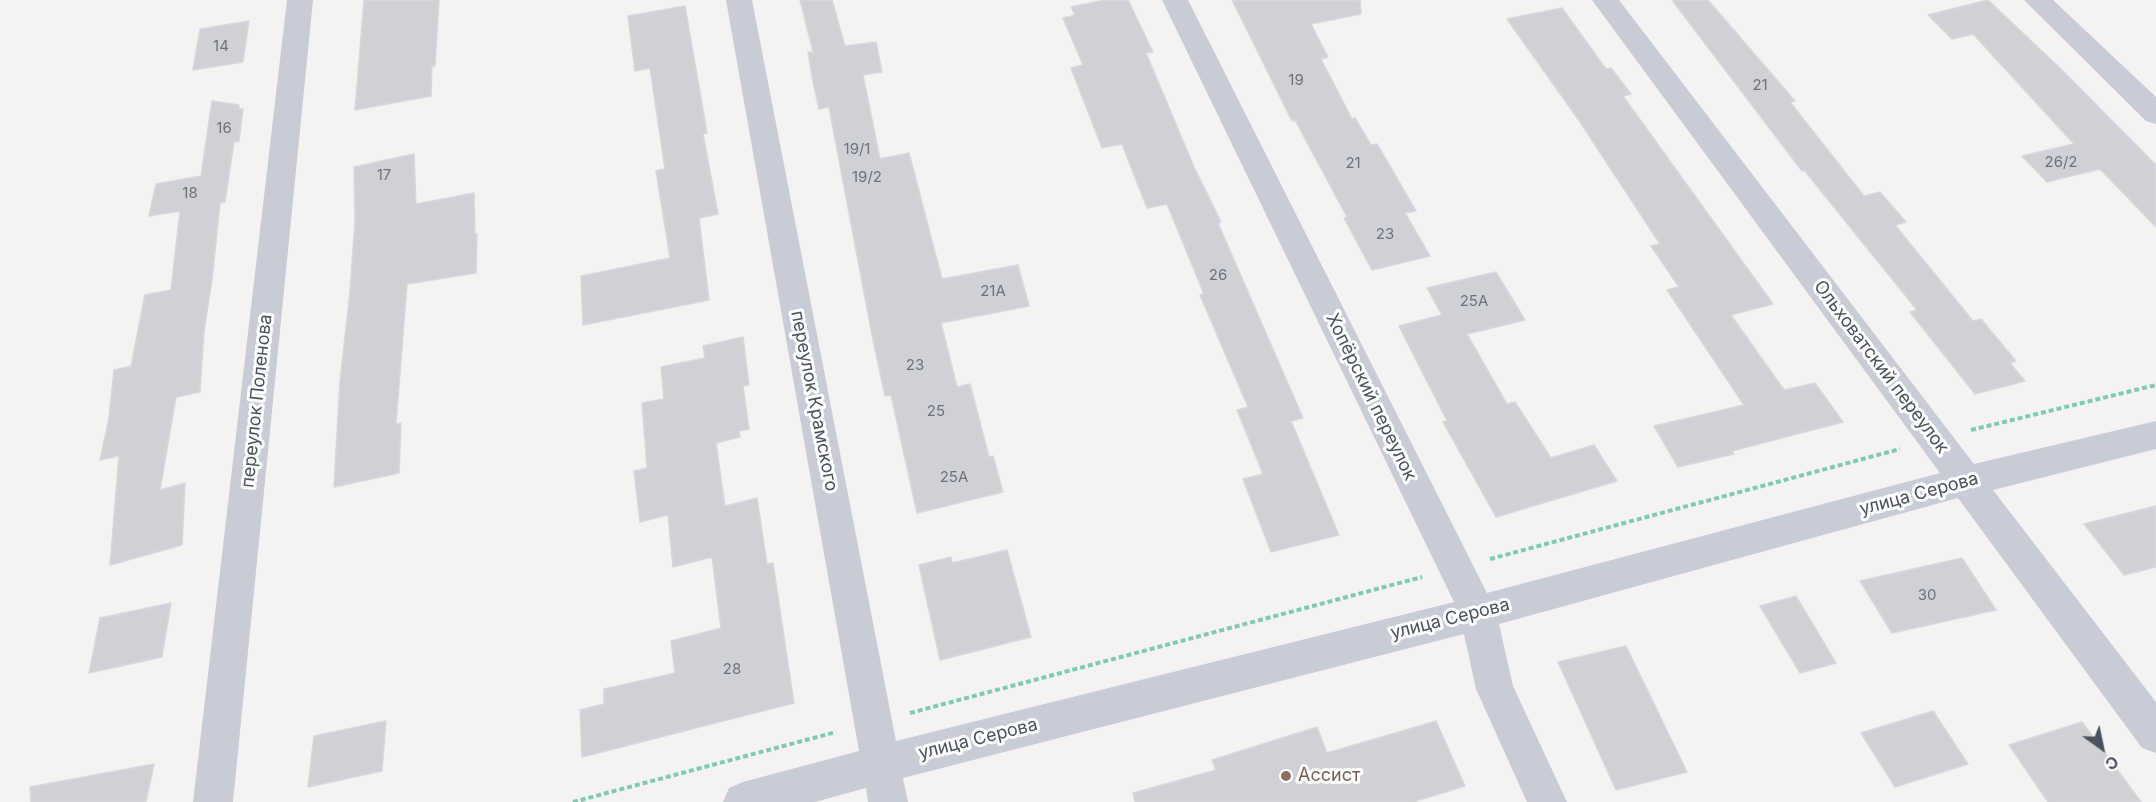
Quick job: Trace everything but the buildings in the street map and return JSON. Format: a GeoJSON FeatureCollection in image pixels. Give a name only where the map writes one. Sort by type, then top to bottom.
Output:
{"type":"FeatureCollection","features":[{"type":"Feature","properties":{"kind":"street","name":"переулок Поленова"},"geometry":{"type":"LineString","coordinates":[[213,802],[300,0]]}},
{"type":"Feature","properties":{"kind":"street","name":"переулок Крамского"},"geometry":{"type":"LineString","coordinates":[[739,0],[888,802]]}},
{"type":"Feature","properties":{"kind":"street","name":"Хопёрский переулок"},"geometry":{"type":"LineString","coordinates":[[1175,0],[1478,613],[1495,689],[1547,802]]}},
{"type":"Feature","properties":{"kind":"street","name":"Ольховатский переулок"},"geometry":{"type":"LineString","coordinates":[[1605,0],[2156,734]]}},
{"type":"Feature","properties":{"kind":"street"},"geometry":{"type":"LineString","coordinates":[[2037,0],[2156,114]]}},
{"type":"Feature","properties":{"kind":"street","name":"улица Серова"},"geometry":{"type":"LineString","coordinates":[[743,802],[882,764],[1478,613],[1966,481],[2156,435]]}},
{"type":"Feature","properties":{"kind":"path"},"geometry":{"type":"LineString","coordinates":[[573,802],[1935,439],[2156,385]]}},
{"type":"Feature","properties":{"kind":"place","name":"Ассист"},"geometry":{"type":"Point","coordinates":[1286,776]}}]}
